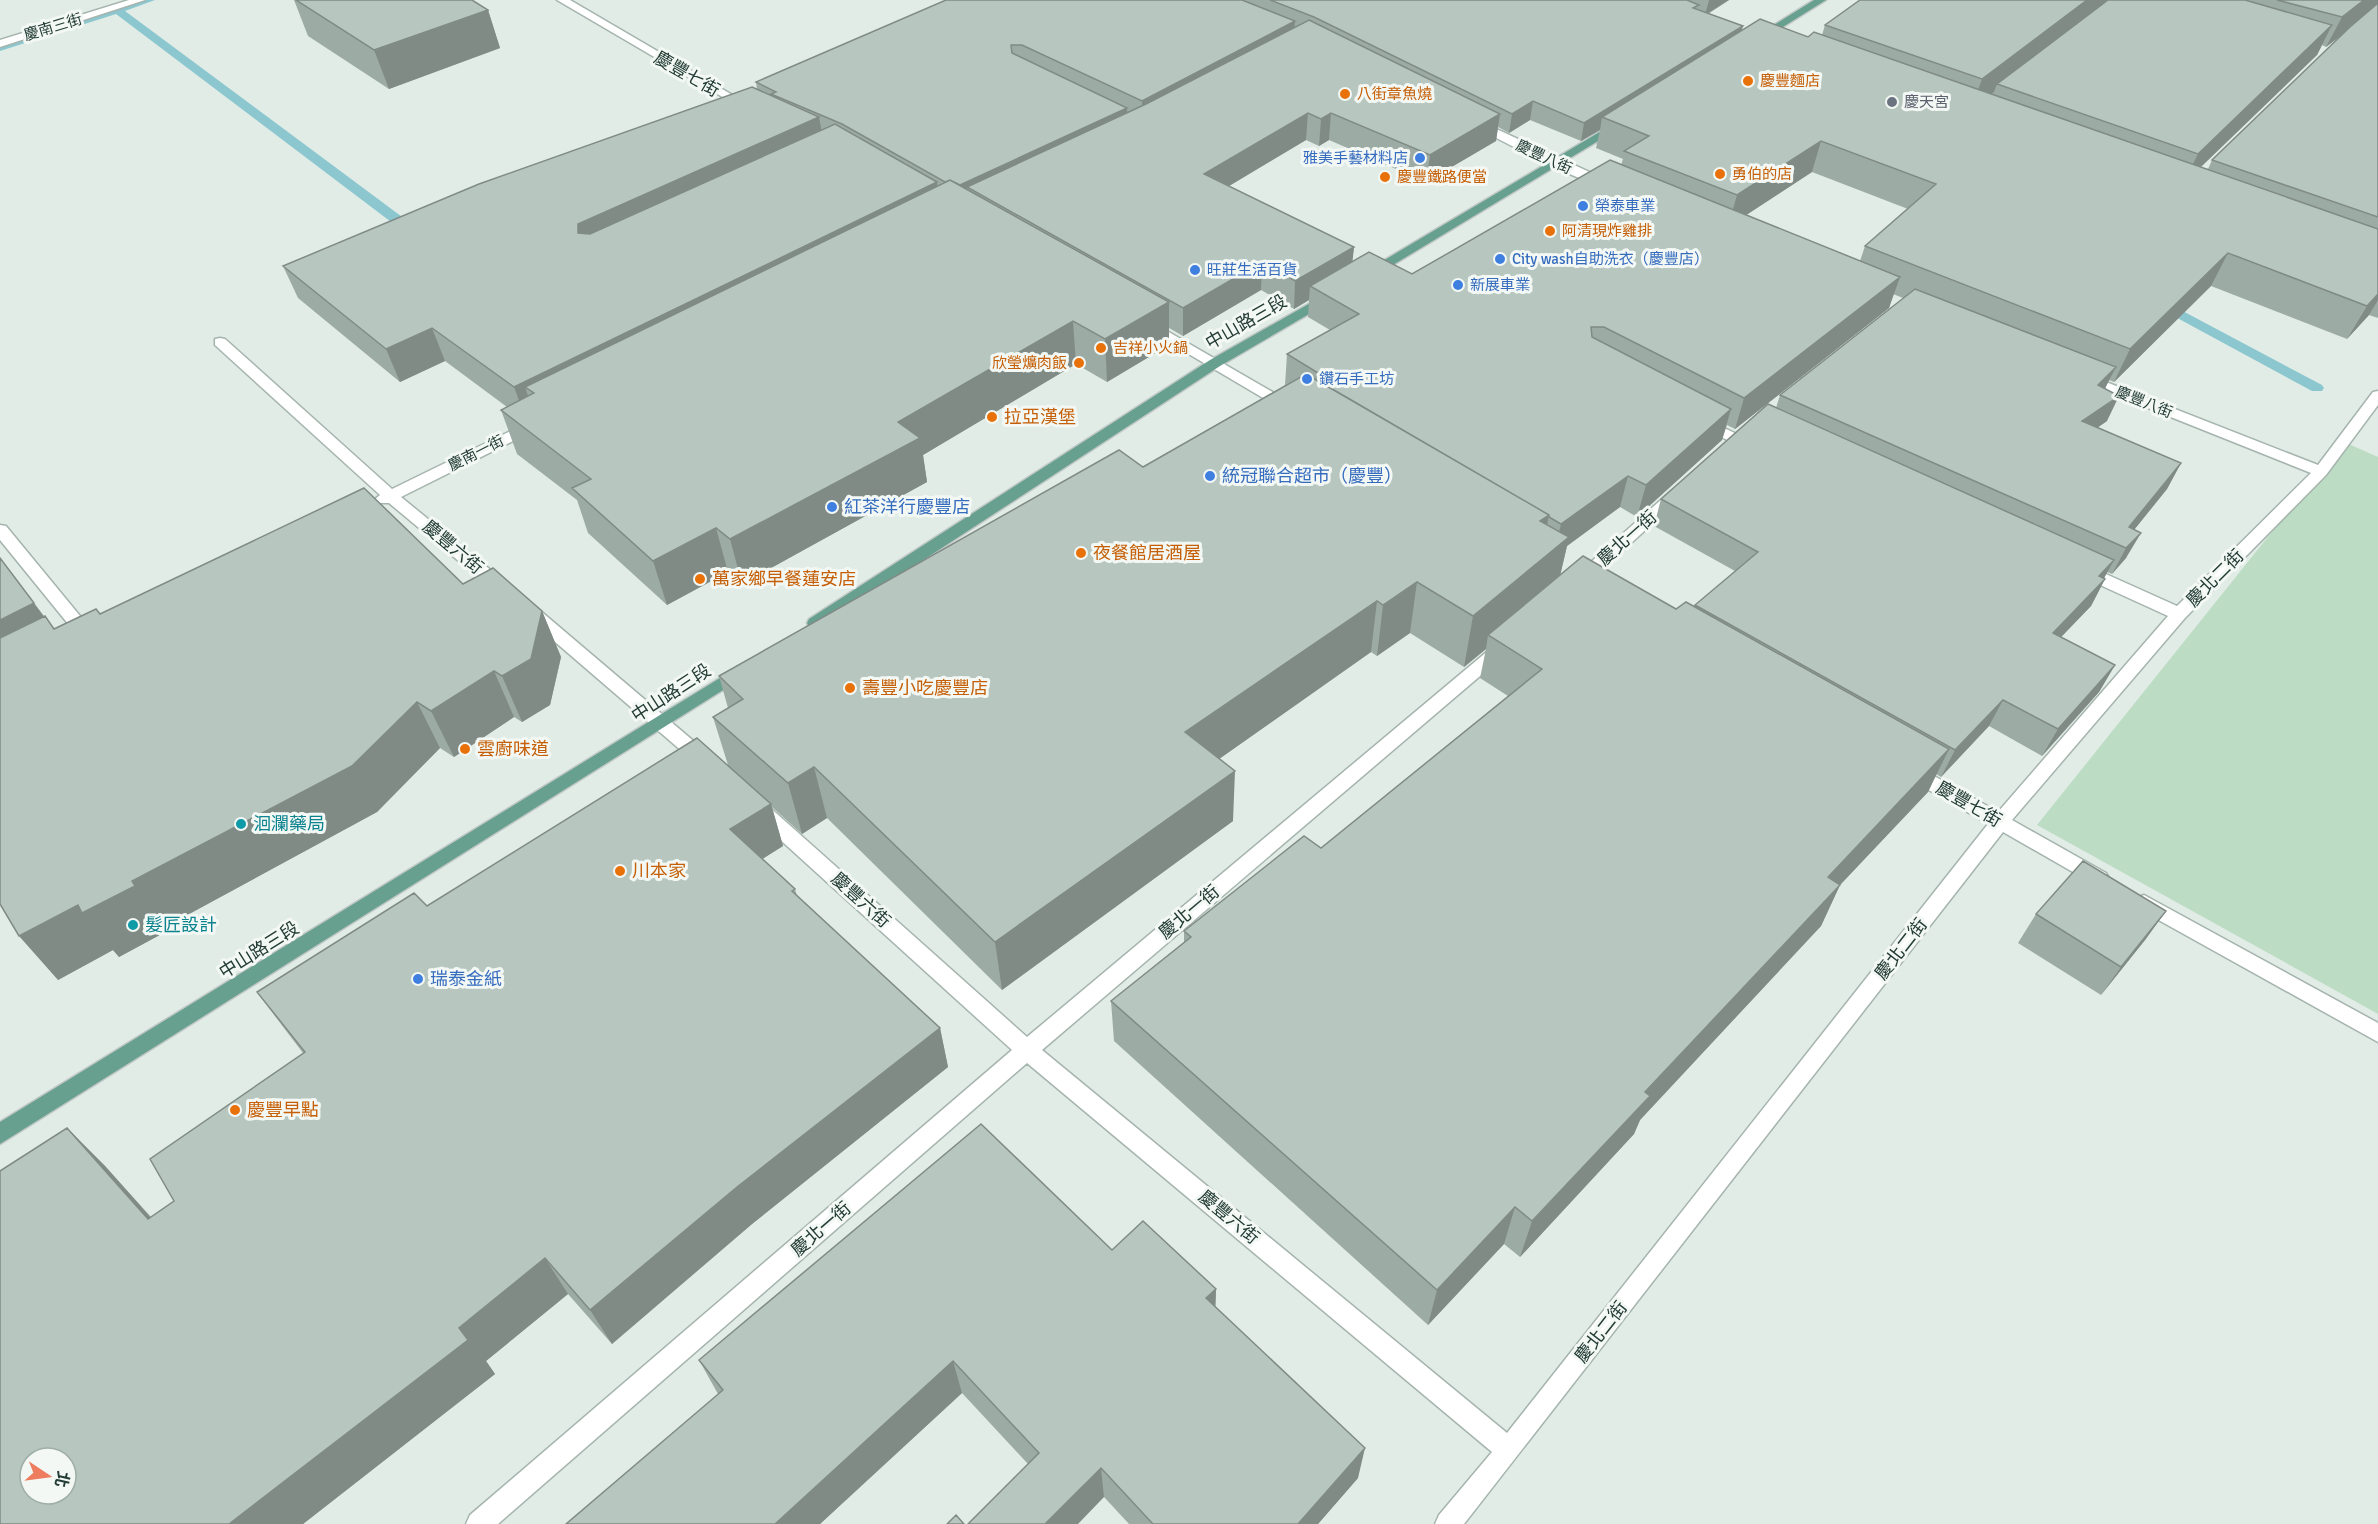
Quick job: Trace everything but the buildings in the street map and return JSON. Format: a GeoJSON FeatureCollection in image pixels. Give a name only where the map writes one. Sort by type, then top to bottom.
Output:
{"type":"FeatureCollection","features":[{"type":"Feature","properties":{"kind":"main road"},"geometry":{"type":"LineString","coordinates":[[1755,40],[1821,0]]}},
{"type":"Feature","properties":{"kind":"main road","name":"中山路三段"},"geometry":{"type":"LineString","coordinates":[[803,631],[1215,363],[1557,164],[1627,120]]}},
{"type":"Feature","properties":{"kind":"main road","name":"中山路三段"},"geometry":{"type":"LineString","coordinates":[[0,1134],[753,663]]}},
{"type":"Feature","properties":{"kind":"street","name":"慶南三街"},"geometry":{"type":"LineString","coordinates":[[0,44],[140,0]]}},
{"type":"Feature","properties":{"kind":"street","name":"慶豐七街"},"geometry":{"type":"LineString","coordinates":[[562,0],[743,101],[758,112]]}},
{"type":"Feature","properties":{"kind":"street","name":"慶豐八街"},"geometry":{"type":"LineString","coordinates":[[1464,117],[1557,164],[1622,191]]}},
{"type":"Feature","properties":{"kind":"street"},"geometry":{"type":"LineString","coordinates":[[1138,319],[1306,417]]}},
{"type":"Feature","properties":{"kind":"street","name":"慶豐六街"},"geometry":{"type":"LineString","coordinates":[[220,342],[391,496],[662,722],[716,770]]}},
{"type":"Feature","properties":{"kind":"street","name":"慶豐八街"},"geometry":{"type":"LineString","coordinates":[[2068,372],[2321,472]]}},
{"type":"Feature","properties":{"kind":"street","name":"慶北二街"},"geometry":{"type":"LineString","coordinates":[[1448,1524],[1509,1450],[2000,822],[2180,614],[2321,472],[2378,395]]}},
{"type":"Feature","properties":{"kind":"street","name":"慶南一街"},"geometry":{"type":"LineString","coordinates":[[370,506],[550,416]]}},
{"type":"Feature","properties":{"kind":"street"},"geometry":{"type":"LineString","coordinates":[[1695,417],[1744,433],[1719,455]]}},
{"type":"Feature","properties":{"kind":"street","name":"慶北一街"},"geometry":{"type":"LineString","coordinates":[[1562,596],[1693,478]]}},
{"type":"Feature","properties":{"kind":"street"},"geometry":{"type":"LineString","coordinates":[[0,530],[95,645]]}},
{"type":"Feature","properties":{"kind":"street"},"geometry":{"type":"LineString","coordinates":[[2072,565],[2180,614]]}},
{"type":"Feature","properties":{"kind":"street","name":"慶北一街"},"geometry":{"type":"LineString","coordinates":[[479,1524],[1027,1050],[1517,635]]}},
{"type":"Feature","properties":{"kind":"street","name":"慶豐七街"},"geometry":{"type":"LineString","coordinates":[[1898,764],[2113,885]]}},
{"type":"Feature","properties":{"kind":"street","name":"慶豐六街"},"geometry":{"type":"LineString","coordinates":[[742,794],[1027,1050],[1509,1450]]}},
{"type":"Feature","properties":{"kind":"street"},"geometry":{"type":"LineString","coordinates":[[2133,896],[2378,1033]]}},
{"type":"Feature","properties":{"kind":"green space"},"geometry":{"type":"Polygon","coordinates":[[[2344,442],[2378,457],[2378,1014],[2037,825],[2344,442]]]}},
{"type":"Feature","properties":{"kind":"waterway"},"geometry":{"type":"LineString","coordinates":[[117,10],[150,0]]}},
{"type":"Feature","properties":{"kind":"waterway"},"geometry":{"type":"LineString","coordinates":[[114,8],[117,10]]}},
{"type":"Feature","properties":{"kind":"waterway"},"geometry":{"type":"LineString","coordinates":[[0,48],[117,10]]}},
{"type":"Feature","properties":{"kind":"waterway"},"geometry":{"type":"LineString","coordinates":[[117,10],[412,231]]}},
{"type":"Feature","properties":{"kind":"waterway"},"geometry":{"type":"LineString","coordinates":[[2162,304],[2317,388]]}},
{"type":"Feature","properties":{"kind":"place","name":"慶豐麵店"},"geometry":{"type":"Point","coordinates":[1748,81]}},
{"type":"Feature","properties":{"kind":"place","name":"八街章魚燒"},"geometry":{"type":"Point","coordinates":[1345,94]}},
{"type":"Feature","properties":{"kind":"place","name":"慶天宮"},"geometry":{"type":"Point","coordinates":[1892,102]}},
{"type":"Feature","properties":{"kind":"place","name":"雅美手藝材料店"},"geometry":{"type":"Point","coordinates":[1420,158]}},
{"type":"Feature","properties":{"kind":"place","name":"勇伯的店"},"geometry":{"type":"Point","coordinates":[1720,174]}},
{"type":"Feature","properties":{"kind":"place","name":"慶豐鐵路便當"},"geometry":{"type":"Point","coordinates":[1385,177]}},
{"type":"Feature","properties":{"kind":"place","name":"榮泰車業"},"geometry":{"type":"Point","coordinates":[1583,206]}},
{"type":"Feature","properties":{"kind":"place","name":"阿清現炸雞排"},"geometry":{"type":"Point","coordinates":[1550,231]}},
{"type":"Feature","properties":{"kind":"place","name":"City wash自助洗衣（慶豐店）"},"geometry":{"type":"Point","coordinates":[1500,259]}},
{"type":"Feature","properties":{"kind":"place","name":"旺莊生活百貨"},"geometry":{"type":"Point","coordinates":[1195,270]}},
{"type":"Feature","properties":{"kind":"place","name":"新展車業"},"geometry":{"type":"Point","coordinates":[1458,285]}},
{"type":"Feature","properties":{"kind":"place","name":"吉祥小火鍋"},"geometry":{"type":"Point","coordinates":[1101,348]}},
{"type":"Feature","properties":{"kind":"place","name":"欣瑩爌肉飯"},"geometry":{"type":"Point","coordinates":[1079,363]}},
{"type":"Feature","properties":{"kind":"place","name":"鑽石手工坊"},"geometry":{"type":"Point","coordinates":[1307,379]}},
{"type":"Feature","properties":{"kind":"place","name":"拉亞漢堡"},"geometry":{"type":"Point","coordinates":[992,417]}},
{"type":"Feature","properties":{"kind":"place","name":"統冠聯合超市（慶豐）"},"geometry":{"type":"Point","coordinates":[1210,476]}},
{"type":"Feature","properties":{"kind":"place","name":"紅茶洋行慶豐店"},"geometry":{"type":"Point","coordinates":[832,507]}},
{"type":"Feature","properties":{"kind":"place","name":"夜餐館居酒屋"},"geometry":{"type":"Point","coordinates":[1081,553]}},
{"type":"Feature","properties":{"kind":"place","name":"萬家鄉早餐蓮安店"},"geometry":{"type":"Point","coordinates":[700,579]}},
{"type":"Feature","properties":{"kind":"place","name":"壽豐小吃慶豐店"},"geometry":{"type":"Point","coordinates":[850,688]}},
{"type":"Feature","properties":{"kind":"place","name":"雲廚味道"},"geometry":{"type":"Point","coordinates":[465,749]}},
{"type":"Feature","properties":{"kind":"place","name":"洄瀾藥局"},"geometry":{"type":"Point","coordinates":[241,824]}},
{"type":"Feature","properties":{"kind":"place","name":"川本家"},"geometry":{"type":"Point","coordinates":[620,871]}},
{"type":"Feature","properties":{"kind":"place","name":"髮匠設計"},"geometry":{"type":"Point","coordinates":[133,925]}},
{"type":"Feature","properties":{"kind":"place","name":"瑞泰金紙"},"geometry":{"type":"Point","coordinates":[418,979]}},
{"type":"Feature","properties":{"kind":"place","name":"慶豐早點"},"geometry":{"type":"Point","coordinates":[235,1110]}}]}
